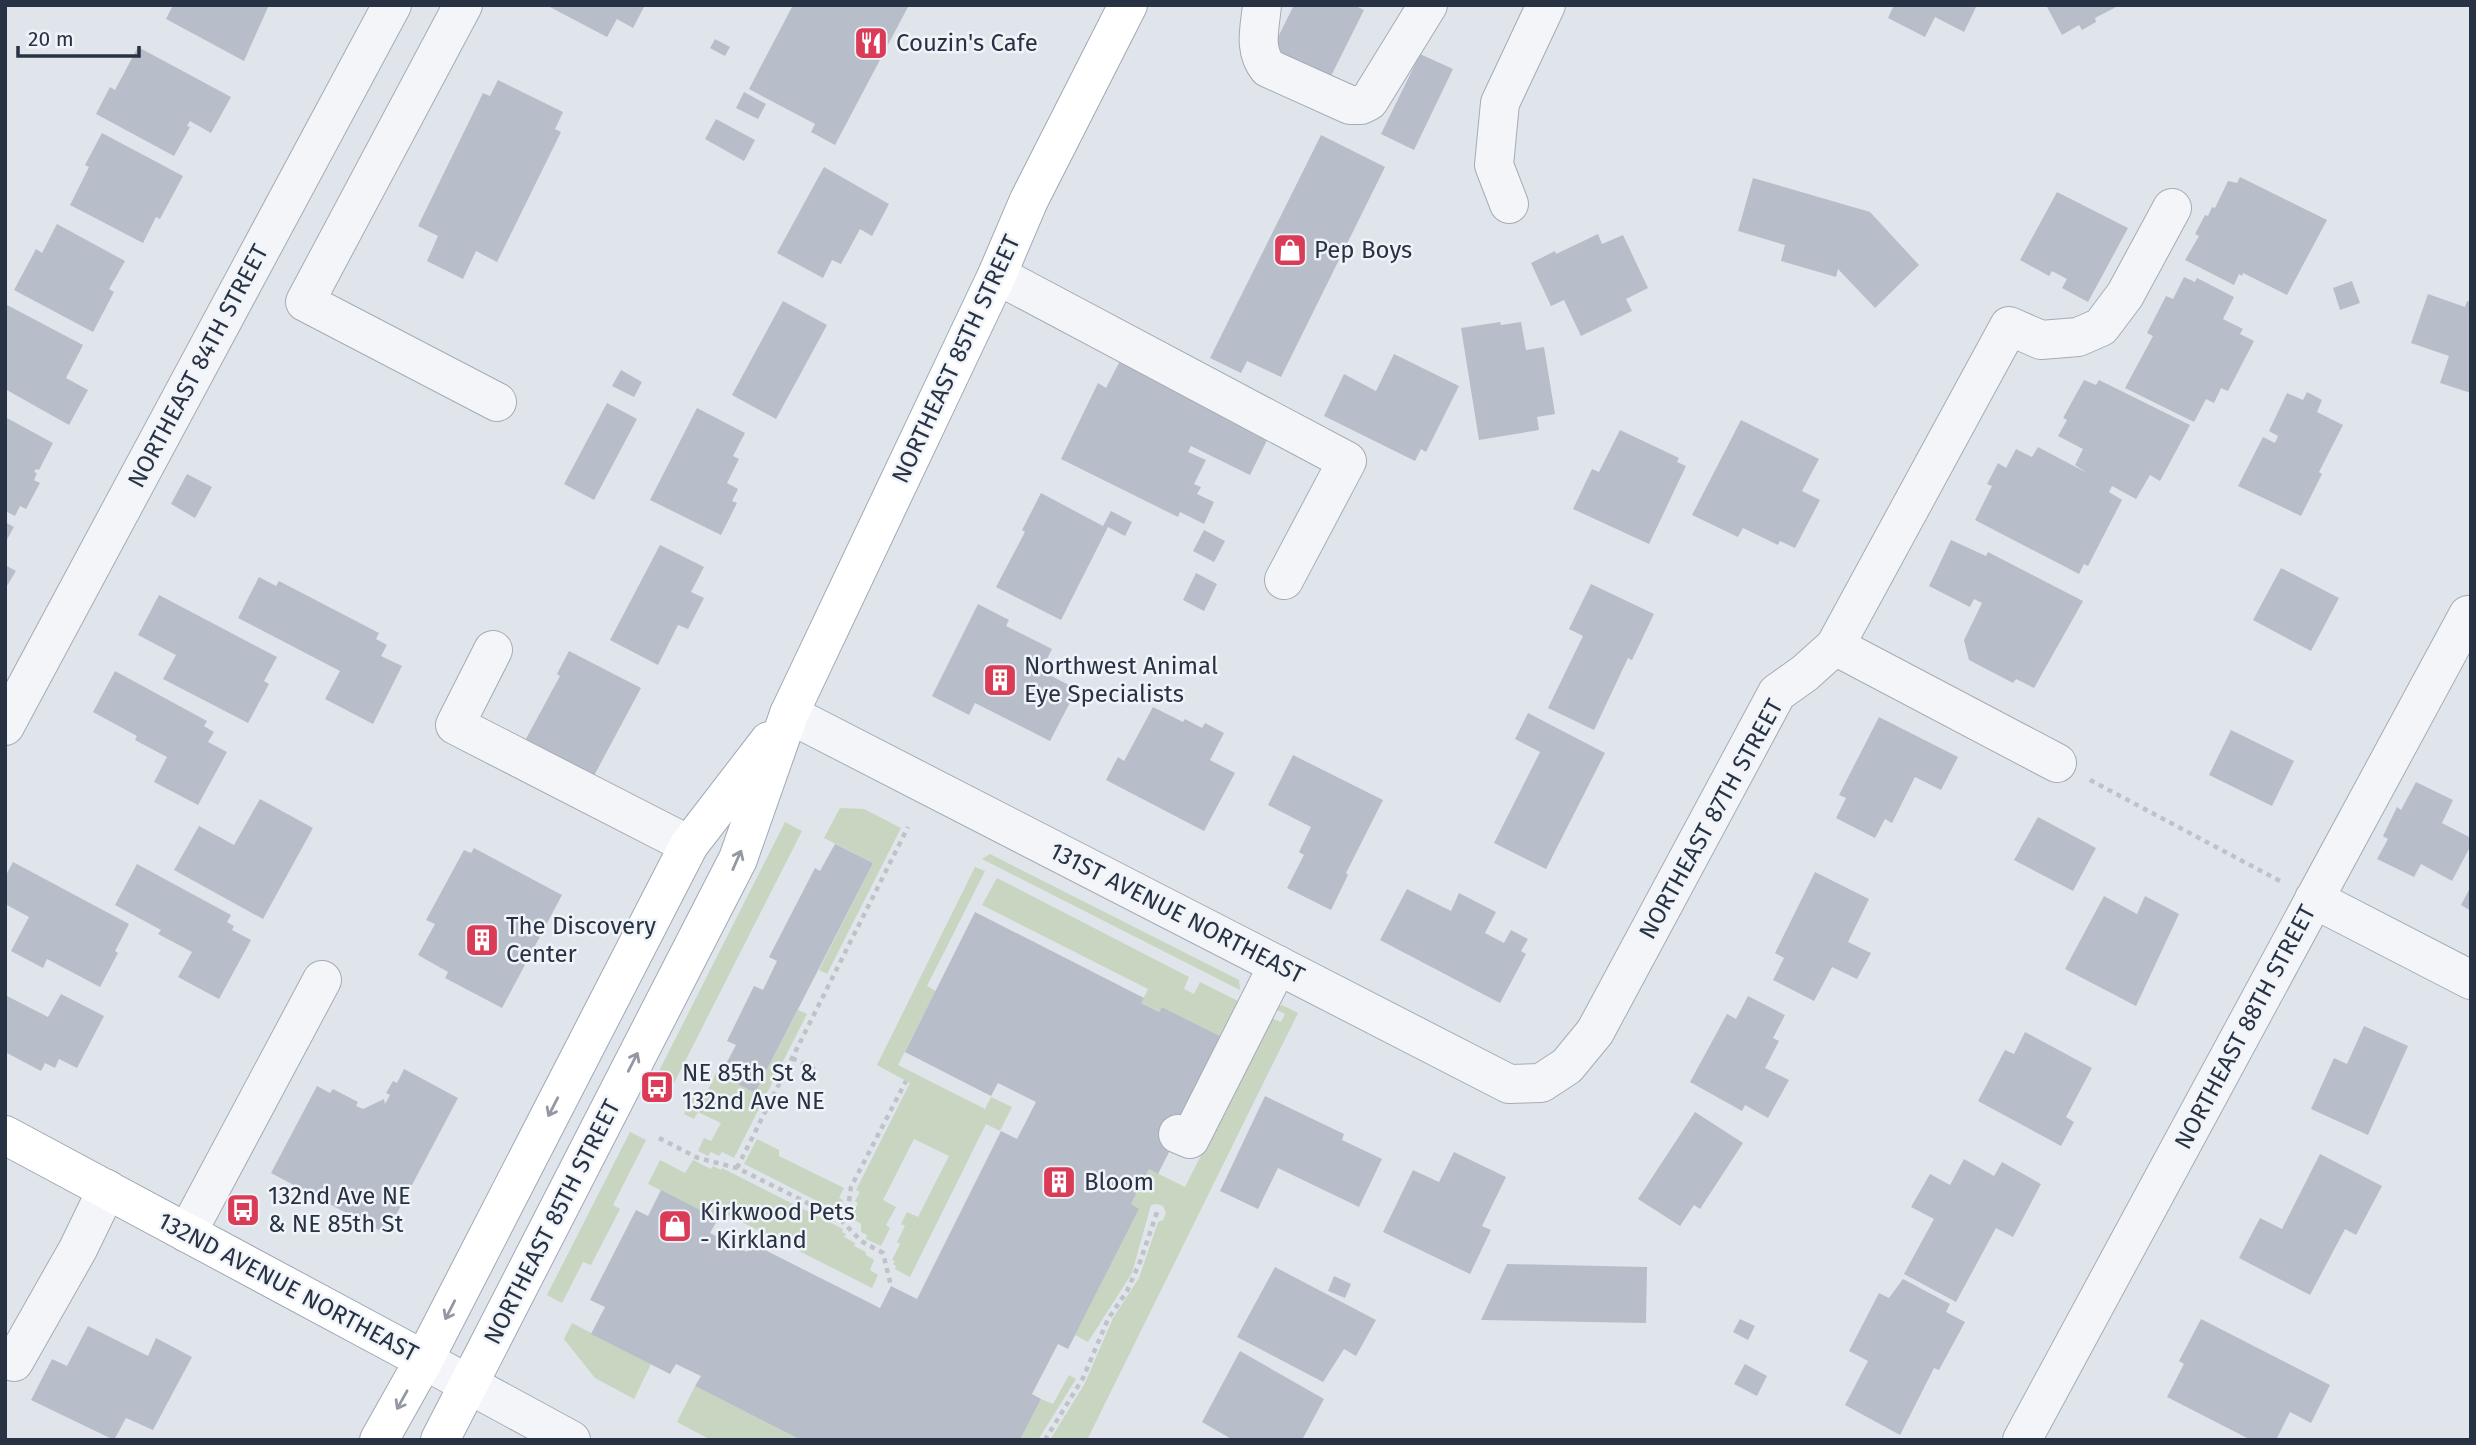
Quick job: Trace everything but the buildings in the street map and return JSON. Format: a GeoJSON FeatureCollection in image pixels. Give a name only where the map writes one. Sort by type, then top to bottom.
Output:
{"type":"FeatureCollection","features":[{"type":"Feature","properties":{"kind":"main road","name":"NORTHEAST 85TH STREET"},"geometry":{"type":"LineString","coordinates":[[440,1440],[738,859],[789,714],[997,275],[1029,200],[1128,5]]}},
{"type":"Feature","properties":{"kind":"main road","name":"NORTHEAST 85TH STREET"},"geometry":{"type":"LineString","coordinates":[[379,1440],[424,1360],[689,845],[789,714]]}},
{"type":"Feature","properties":{"kind":"main road","name":"132ND AVENUE NORTHEAST"},"geometry":{"type":"LineString","coordinates":[[5,1135],[424,1360]]}},
{"type":"Feature","properties":{"kind":"street","name":"NORTHEAST 84TH STREET"},"geometry":{"type":"LineString","coordinates":[[5,726],[392,5]]}},
{"type":"Feature","properties":{"kind":"street"},"geometry":{"type":"LineString","coordinates":[[463,5],[306,302],[497,402]]}},
{"type":"Feature","properties":{"kind":"street"},"geometry":{"type":"LineString","coordinates":[[1262,5],[1257,48],[1268,68],[1350,105],[1369,101],[1428,5]]}},
{"type":"Feature","properties":{"kind":"street"},"geometry":{"type":"LineString","coordinates":[[1509,204],[1494,165],[1500,103],[1546,5]]}},
{"type":"Feature","properties":{"kind":"street","name":"NORTHEAST 87TH STREET"},"geometry":{"type":"LineString","coordinates":[[1567,1066],[1595,1032],[1777,693],[1835,646],[2009,326],[2041,340],[2078,337],[2101,327],[2125,295],[2172,208]]}},
{"type":"Feature","properties":{"kind":"street"},"geometry":{"type":"LineString","coordinates":[[997,275],[1347,461],[1284,580]]}},
{"type":"Feature","properties":{"kind":"street","name":"NORTHEAST 88TH STREET"},"geometry":{"type":"LineString","coordinates":[[2022,1440],[2468,615]]}},
{"type":"Feature","properties":{"kind":"street"},"geometry":{"type":"LineString","coordinates":[[1835,646],[2057,763]]}},
{"type":"Feature","properties":{"kind":"street"},"geometry":{"type":"LineString","coordinates":[[493,650],[455,725],[689,845]]}},
{"type":"Feature","properties":{"kind":"street","name":"131ST AVENUE NORTHEAST"},"geometry":{"type":"LineString","coordinates":[[789,714],[1509,1084],[1541,1083],[1567,1066]]}},
{"type":"Feature","properties":{"kind":"street"},"geometry":{"type":"LineString","coordinates":[[2314,900],[2471,980]]}},
{"type":"Feature","properties":{"kind":"street"},"geometry":{"type":"LineString","coordinates":[[1178,1134],[1190,1139],[1278,965]]}},
{"type":"Feature","properties":{"kind":"street"},"geometry":{"type":"LineString","coordinates":[[187,1233],[322,980]]}},
{"type":"Feature","properties":{"kind":"street"},"geometry":{"type":"LineString","coordinates":[[14,1362],[78,1249],[107,1189]]}},
{"type":"Feature","properties":{"kind":"street","name":"132ND AVENUE NORTHEAST"},"geometry":{"type":"LineString","coordinates":[[424,1360],[571,1440]]}},
{"type":"Feature","properties":{"kind":"path"},"geometry":{"type":"LineString","coordinates":[[2057,763],[2314,900]]}},
{"type":"Feature","properties":{"kind":"path"},"geometry":{"type":"LineString","coordinates":[[737,1168],[908,827]]}},
{"type":"Feature","properties":{"kind":"path"},"geometry":{"type":"LineString","coordinates":[[792,1058],[818,1071]]}},
{"type":"Feature","properties":{"kind":"path"},"geometry":{"type":"LineString","coordinates":[[840,1219],[849,1201],[851,1187],[906,1081]]}},
{"type":"Feature","properties":{"kind":"path"},"geometry":{"type":"LineString","coordinates":[[659,1138],[698,1158],[737,1168],[840,1219],[861,1241],[883,1252],[891,1286]]}},
{"type":"Feature","properties":{"kind":"path"},"geometry":{"type":"LineString","coordinates":[[1045,1440],[1083,1378],[1108,1319],[1127,1291],[1157,1212]]}},
{"type":"Feature","properties":{"kind":"green space"},"geometry":{"type":"Polygon","coordinates":[[[840,808],[864,809],[901,828],[827,974],[819,970],[873,863],[824,838],[840,808]]]}},
{"type":"Feature","properties":{"kind":"green space"},"geometry":{"type":"Polygon","coordinates":[[[785,822],[802,831],[672,1087],[655,1079],[785,822]]]}},
{"type":"Feature","properties":{"kind":"green space"},"geometry":{"type":"Polygon","coordinates":[[[990,854],[1239,980],[1240,990],[982,859],[990,854]]]}},
{"type":"Feature","properties":{"kind":"green space"},"geometry":{"type":"Polygon","coordinates":[[[975,867],[985,871],[927,986],[936,991],[898,1065],[985,1109],[991,1097],[1012,1107],[1000,1131],[986,1124],[910,1277],[895,1269],[895,1261],[892,1260],[905,1226],[901,1224],[907,1212],[918,1217],[949,1156],[914,1139],[883,1200],[896,1207],[886,1225],[890,1228],[881,1246],[866,1239],[867,1235],[861,1232],[861,1224],[851,1218],[860,1192],[856,1190],[910,1083],[877,1065],[975,867]]]}},
{"type":"Feature","properties":{"kind":"green space"},"geometry":{"type":"Polygon","coordinates":[[[997,878],[1189,977],[1184,989],[1194,994],[1200,982],[1238,1001],[1220,1036],[1162,1007],[1159,1012],[1141,1003],[1148,989],[982,905],[997,878]]]}},
{"type":"Feature","properties":{"kind":"green space"},"geometry":{"type":"Polygon","coordinates":[[[1282,1005],[1298,1013],[1087,1440],[1050,1440],[1085,1383],[1113,1318],[1139,1278],[1158,1222],[1163,1220],[1166,1213],[1163,1206],[1151,1205],[1132,1273],[1088,1342],[1075,1335],[1139,1209],[1131,1204],[1149,1169],[1185,1187],[1271,1018],[1281,1022],[1285,1014],[1275,1009],[1282,1005]]]}},
{"type":"Feature","properties":{"kind":"green space"},"geometry":{"type":"Polygon","coordinates":[[[798,1010],[807,1014],[734,1158],[722,1152],[719,1156],[711,1152],[708,1156],[698,1151],[704,1138],[711,1141],[721,1123],[698,1112],[694,1119],[684,1114],[694,1095],[703,1100],[716,1073],[755,1093],[798,1010]]]}},
{"type":"Feature","properties":{"kind":"green space"},"geometry":{"type":"Polygon","coordinates":[[[630,1132],[646,1140],[613,1205],[620,1209],[591,1265],[583,1262],[562,1303],[547,1295],[630,1132]]]}},
{"type":"Feature","properties":{"kind":"green space"},"geometry":{"type":"Polygon","coordinates":[[[757,1139],[779,1150],[779,1156],[844,1188],[839,1198],[843,1200],[837,1211],[744,1164],[757,1139]]]}},
{"type":"Feature","properties":{"kind":"green space"},"geometry":{"type":"Polygon","coordinates":[[[660,1160],[685,1173],[693,1160],[711,1169],[713,1166],[721,1170],[722,1168],[843,1229],[842,1232],[846,1234],[844,1237],[874,1260],[870,1270],[878,1275],[872,1288],[722,1212],[718,1219],[648,1184],[660,1160]]]}},
{"type":"Feature","properties":{"kind":"green space"},"geometry":{"type":"Polygon","coordinates":[[[572,1323],[651,1364],[634,1399],[595,1378],[564,1339],[572,1323]]]}},
{"type":"Feature","properties":{"kind":"green space"},"geometry":{"type":"Polygon","coordinates":[[[1069,1375],[1076,1379],[1038,1440],[1020,1440],[1041,1399],[1053,1404],[1069,1375]]]}},
{"type":"Feature","properties":{"kind":"green space"},"geometry":{"type":"Polygon","coordinates":[[[695,1386],[801,1440],[711,1440],[677,1422],[695,1386]]]}},
{"type":"Feature","properties":{"kind":"place","name":"Couzin's Cafe"},"geometry":{"type":"Point","coordinates":[871,43]}},
{"type":"Feature","properties":{"kind":"place","name":"Pep Boys"},"geometry":{"type":"Point","coordinates":[1290,250]}},
{"type":"Feature","properties":{"kind":"place","name":"Northwest Animal Eye Specialists"},"geometry":{"type":"Point","coordinates":[1000,680]}},
{"type":"Feature","properties":{"kind":"place","name":"The Discovery Center"},"geometry":{"type":"Point","coordinates":[482,940]}},
{"type":"Feature","properties":{"kind":"place","name":"NE 85th St & 132nd Ave NE"},"geometry":{"type":"Point","coordinates":[657,1087]}},
{"type":"Feature","properties":{"kind":"place","name":"Bloom"},"geometry":{"type":"Point","coordinates":[1059,1182]}},
{"type":"Feature","properties":{"kind":"place","name":"132nd Ave NE & NE 85th St"},"geometry":{"type":"Point","coordinates":[243,1210]}},
{"type":"Feature","properties":{"kind":"place","name":"Kirkwood Pets - Kirkland"},"geometry":{"type":"Point","coordinates":[675,1226]}}]}
